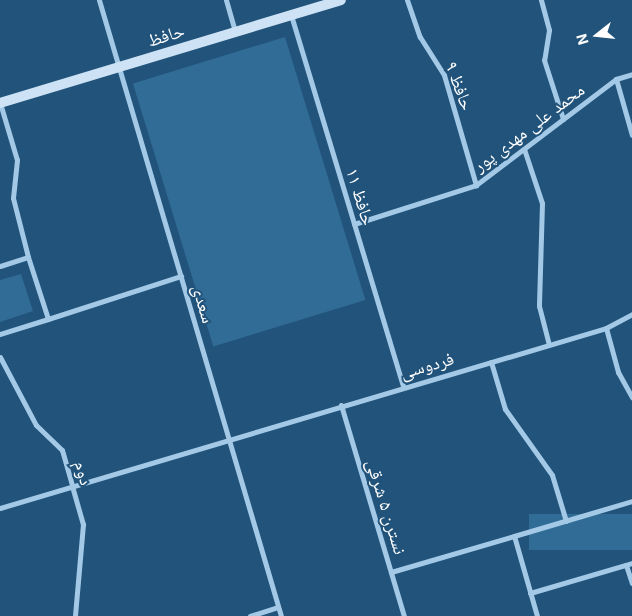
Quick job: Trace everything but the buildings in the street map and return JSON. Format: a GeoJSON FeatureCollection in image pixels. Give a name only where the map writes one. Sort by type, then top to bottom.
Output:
{"type":"FeatureCollection","features":[{"type":"Feature","properties":{"kind":"street","name":"سعدی"},"geometry":{"type":"LineString","coordinates":[[99,0],[281,616]]}},
{"type":"Feature","properties":{"kind":"street"},"geometry":{"type":"LineString","coordinates":[[226,0],[236,32]]}},
{"type":"Feature","properties":{"kind":"street","name":"حافظ"},"geometry":{"type":"LineString","coordinates":[[0,103],[341,0]]}},
{"type":"Feature","properties":{"kind":"street","name":"حافظ ۹"},"geometry":{"type":"LineString","coordinates":[[407,0],[420,37],[444,74],[476,185]]}},
{"type":"Feature","properties":{"kind":"street"},"geometry":{"type":"LineString","coordinates":[[541,0],[549,30],[544,60],[563,119]]}},
{"type":"Feature","properties":{"kind":"street","name":"حافظ ۱۱"},"geometry":{"type":"LineString","coordinates":[[291,15],[403,387]]}},
{"type":"Feature","properties":{"kind":"street","name":"محمد علی مهدی پور"},"geometry":{"type":"LineString","coordinates":[[354,224],[476,185],[616,79],[632,74]]}},
{"type":"Feature","properties":{"kind":"street"},"geometry":{"type":"LineString","coordinates":[[616,79],[632,135]]}},
{"type":"Feature","properties":{"kind":"street"},"geometry":{"type":"LineString","coordinates":[[0,103],[17,160],[13,198],[28,257],[48,319]]}},
{"type":"Feature","properties":{"kind":"street"},"geometry":{"type":"LineString","coordinates":[[524,149],[542,203],[539,306],[549,344]]}},
{"type":"Feature","properties":{"kind":"street"},"geometry":{"type":"LineString","coordinates":[[0,266],[28,257]]}},
{"type":"Feature","properties":{"kind":"street"},"geometry":{"type":"LineString","coordinates":[[0,334],[180,276]]}},
{"type":"Feature","properties":{"kind":"street","name":"فردوسی"},"geometry":{"type":"LineString","coordinates":[[0,508],[228,438],[606,328],[632,314]]}},
{"type":"Feature","properties":{"kind":"street"},"geometry":{"type":"LineString","coordinates":[[606,328],[618,372],[632,396]]}},
{"type":"Feature","properties":{"kind":"street","name":"دوم"},"geometry":{"type":"LineString","coordinates":[[0,357],[36,425],[62,450],[83,524],[75,616]]}},
{"type":"Feature","properties":{"kind":"street"},"geometry":{"type":"LineString","coordinates":[[491,362],[505,409],[552,475],[566,521]]}},
{"type":"Feature","properties":{"kind":"street","name":"نسترن ۵ شرقی"},"geometry":{"type":"LineString","coordinates":[[341,405],[404,616]]}},
{"type":"Feature","properties":{"kind":"street"},"geometry":{"type":"LineString","coordinates":[[391,572],[632,502]]}},
{"type":"Feature","properties":{"kind":"street"},"geometry":{"type":"LineString","coordinates":[[514,536],[537,616]]}},
{"type":"Feature","properties":{"kind":"street"},"geometry":{"type":"LineString","coordinates":[[530,593],[629,564],[632,583]]}},
{"type":"Feature","properties":{"kind":"street"},"geometry":{"type":"LineString","coordinates":[[250,616],[278,607]]}},
{"type":"Feature","properties":{"kind":"shaded area"},"geometry":{"type":"Polygon","coordinates":[[[285,37],[365,300],[213,346],[133,83],[285,37]]]}},
{"type":"Feature","properties":{"kind":"shaded area"},"geometry":{"type":"Polygon","coordinates":[[[21,274],[33,311],[0,322],[0,280],[21,274]]]}},
{"type":"Feature","properties":{"kind":"shaded area"},"geometry":{"type":"Polygon","coordinates":[[[529,514],[632,514],[632,550],[529,550],[529,514]]]}}]}
